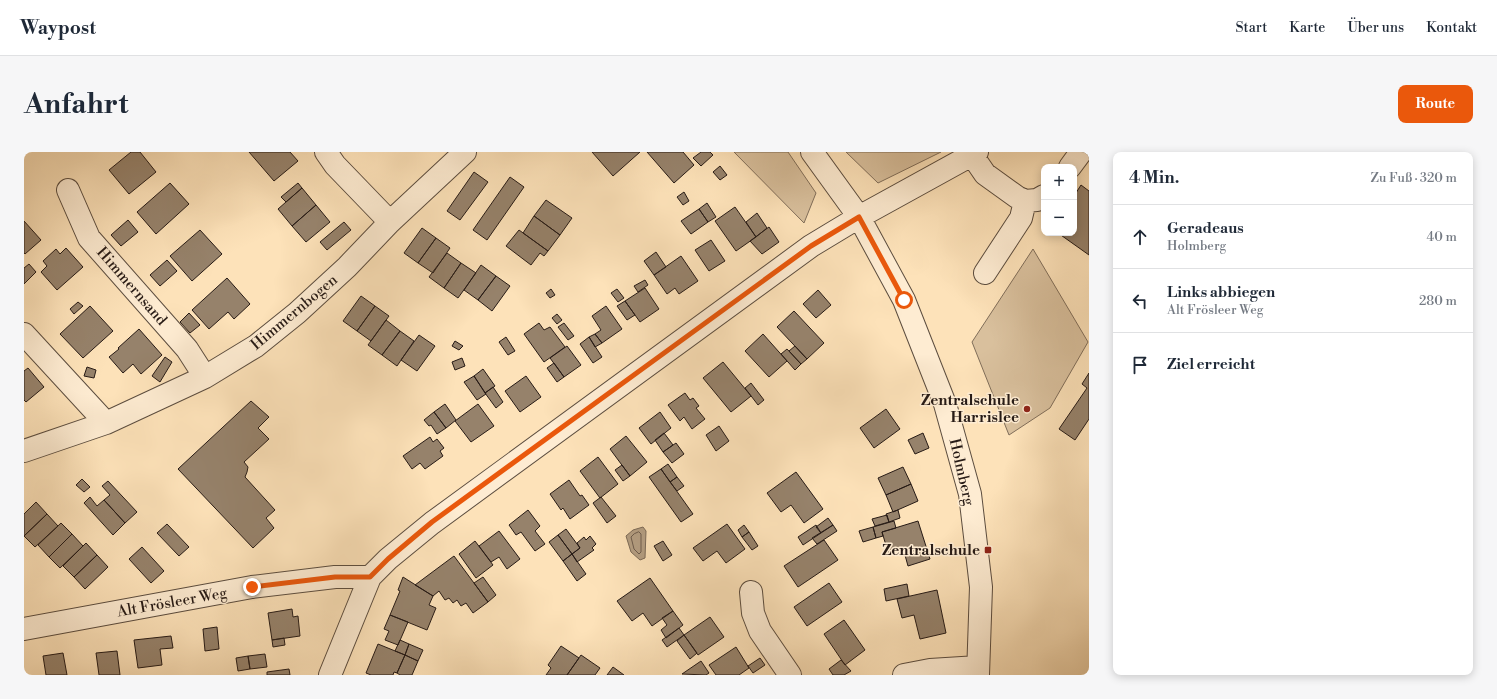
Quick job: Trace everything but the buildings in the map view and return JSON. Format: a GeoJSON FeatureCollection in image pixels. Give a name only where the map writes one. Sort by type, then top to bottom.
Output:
{"type":"FeatureCollection","features":[{"type":"Feature","properties":{"kind":"street"},"geometry":{"type":"LineString","coordinates":[[326,152],[335,164],[390,222]]}},
{"type":"Feature","properties":{"kind":"street","name":"Himmernbogen"},"geometry":{"type":"LineString","coordinates":[[24,451],[106,423],[205,377],[256,346],[297,313],[346,267],[390,222],[465,152]]}},
{"type":"Feature","properties":{"kind":"street","name":"Holmberg"},"geometry":{"type":"LineString","coordinates":[[812,152],[859,217],[904,300],[945,404],[970,494],[981,587],[978,671]]}},
{"type":"Feature","properties":{"kind":"street"},"geometry":{"type":"LineString","coordinates":[[1072,164],[1081,152]]}},
{"type":"Feature","properties":{"kind":"street"},"geometry":{"type":"LineString","coordinates":[[330,675],[370,577],[388,559],[432,522],[811,246],[859,217],[974,153],[985,174],[1017,197],[1034,198],[985,273]]}},
{"type":"Feature","properties":{"kind":"street","name":"Himmernsand"},"geometry":{"type":"LineString","coordinates":[[68,190],[89,238],[187,349],[205,377]]}},
{"type":"Feature","properties":{"kind":"street"},"geometry":{"type":"LineString","coordinates":[[24,334],[106,423]]}},
{"type":"Feature","properties":{"kind":"street","name":"Alt Frösleer Weg"},"geometry":{"type":"LineString","coordinates":[[24,629],[252,587],[335,577],[370,577]]}},
{"type":"Feature","properties":{"kind":"street"},"geometry":{"type":"LineString","coordinates":[[751,592],[753,613],[760,631],[790,675]]}},
{"type":"Feature","properties":{"kind":"street"},"geometry":{"type":"LineString","coordinates":[[904,675],[930,670],[978,671]]}},
{"type":"Feature","properties":{"kind":"shaded area"},"geometry":{"type":"Polygon","coordinates":[[[734,152],[788,152],[816,193],[804,223],[734,152]]]}},
{"type":"Feature","properties":{"kind":"shaded area"},"geometry":{"type":"Polygon","coordinates":[[[846,152],[941,152],[878,183],[846,152]]]}},
{"type":"Feature","properties":{"kind":"shaded area"},"geometry":{"type":"Polygon","coordinates":[[[1033,249],[1088,342],[1050,408],[1009,435],[972,342],[1033,249]]]}},
{"type":"Feature","properties":{"kind":"water"},"geometry":{"type":"Polygon","coordinates":[[[643,527],[646,531],[645,558],[640,560],[631,552],[626,536],[633,530],[643,527]]]}},
{"type":"Feature","properties":{"kind":"place","name":"Zentralschule Harrislee"},"geometry":{"type":"Point","coordinates":[1027,409]}},
{"type":"Feature","properties":{"kind":"place","name":"Zentralschule"},"geometry":{"type":"Point","coordinates":[988,550]}},
{"type":"Feature","properties":{"kind":"route"},"geometry":{"type":"LineString","coordinates":[[252,587],[335,577],[370,577],[388,559],[432,522],[811,246],[859,217],[904,300]]}}]}
